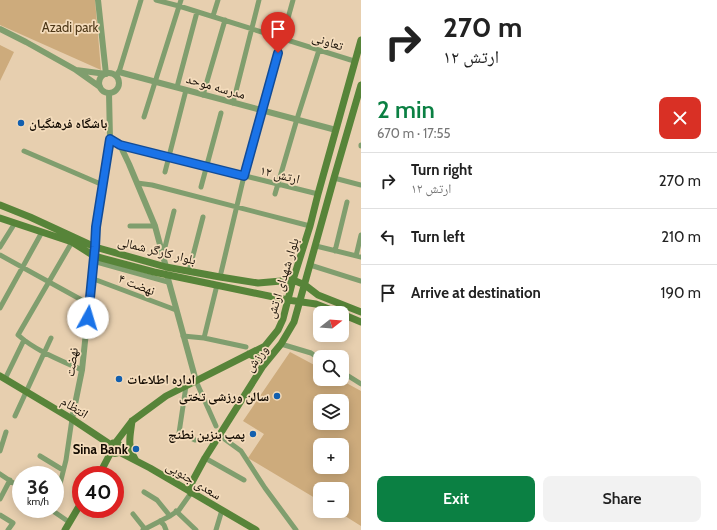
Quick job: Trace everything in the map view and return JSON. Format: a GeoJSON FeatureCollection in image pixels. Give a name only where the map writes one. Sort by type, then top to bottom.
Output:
{"type":"FeatureCollection","features":[{"type":"Feature","properties":{"kind":"main road","name":"بلوار شهدای ارتش"},"geometry":{"type":"LineString","coordinates":[[103,466],[113,446],[132,421],[166,396],[265,346],[278,330],[283,320],[293,280],[310,226],[361,40]]}},
{"type":"Feature","properties":{"kind":"main road","name":"بلوار شهدای ارتش"},"geometry":{"type":"LineString","coordinates":[[305,286],[334,178],[359,98],[361,85]]}},
{"type":"Feature","properties":{"kind":"main road","name":"بلوار کارگر شمالی"},"geometry":{"type":"LineString","coordinates":[[0,205],[95,247],[166,267],[258,283],[293,280]]}},
{"type":"Feature","properties":{"kind":"main road","name":"بلوار کارگر شمالی"},"geometry":{"type":"LineString","coordinates":[[0,218],[72,242],[93,258],[168,278],[216,285],[321,306]]}},
{"type":"Feature","properties":{"kind":"main road"},"geometry":{"type":"LineString","coordinates":[[293,280],[318,295],[361,312]]}},
{"type":"Feature","properties":{"kind":"main road","name":"ورزش"},"geometry":{"type":"LineString","coordinates":[[191,493],[192,482],[205,458],[263,366],[281,344],[294,322],[305,286]]}},
{"type":"Feature","properties":{"kind":"main road"},"geometry":{"type":"LineString","coordinates":[[349,317],[361,322]]}},
{"type":"Feature","properties":{"kind":"main road"},"geometry":{"type":"LineString","coordinates":[[265,346],[263,354],[266,357],[272,355]]}},
{"type":"Feature","properties":{"kind":"main road"},"geometry":{"type":"LineString","coordinates":[[250,354],[258,358],[263,366]]}},
{"type":"Feature","properties":{"kind":"main road","name":"انتظام"},"geometry":{"type":"LineString","coordinates":[[2,377],[72,419],[113,446]]}},
{"type":"Feature","properties":{"kind":"main road"},"geometry":{"type":"LineString","coordinates":[[132,421],[129,440],[131,451],[135,460]]}},
{"type":"Feature","properties":{"kind":"main road","name":"سعدی جنوبی"},"geometry":{"type":"LineString","coordinates":[[113,446],[115,454],[119,452],[135,460],[256,530]]}},
{"type":"Feature","properties":{"kind":"main road"},"geometry":{"type":"LineString","coordinates":[[179,485],[192,482]]}},
{"type":"Feature","properties":{"kind":"main road"},"geometry":{"type":"LineString","coordinates":[[65,530],[72,517]]}},
{"type":"Feature","properties":{"kind":"street"},"geometry":{"type":"LineString","coordinates":[[98,0],[106,74],[100,81],[100,87]]}},
{"type":"Feature","properties":{"kind":"street"},"geometry":{"type":"LineString","coordinates":[[0,30],[26,42],[76,70],[100,87],[105,93],[114,92],[119,85],[117,74],[141,0]]}},
{"type":"Feature","properties":{"kind":"street","name":"تعاونی"},"geometry":{"type":"LineString","coordinates":[[156,0],[180,3],[197,12],[354,61]]}},
{"type":"Feature","properties":{"kind":"street"},"geometry":{"type":"LineString","coordinates":[[213,16],[218,0]]}},
{"type":"Feature","properties":{"kind":"street"},"geometry":{"type":"LineString","coordinates":[[233,103],[259,0]]}},
{"type":"Feature","properties":{"kind":"street"},"geometry":{"type":"LineString","coordinates":[[220,277],[261,110],[292,0]]}},
{"type":"Feature","properties":{"kind":"street"},"geometry":{"type":"LineString","coordinates":[[144,117],[180,3]]}},
{"type":"Feature","properties":{"kind":"street"},"geometry":{"type":"LineString","coordinates":[[177,87],[197,12]]}},
{"type":"Feature","properties":{"kind":"street"},"geometry":{"type":"LineString","coordinates":[[203,95],[225,20]]}},
{"type":"Feature","properties":{"kind":"street"},"geometry":{"type":"LineString","coordinates":[[275,194],[319,50]]}},
{"type":"Feature","properties":{"kind":"street"},"geometry":{"type":"LineString","coordinates":[[76,70],[117,74]]}},
{"type":"Feature","properties":{"kind":"street","name":"مدرسه موحد"},"geometry":{"type":"LineString","coordinates":[[117,74],[155,81],[336,130]]}},
{"type":"Feature","properties":{"kind":"street"},"geometry":{"type":"LineString","coordinates":[[165,172],[186,90]]}},
{"type":"Feature","properties":{"kind":"street","name":"نهضت"},"geometry":{"type":"LineString","coordinates":[[72,419],[82,370],[96,227],[110,139],[109,93]]}},
{"type":"Feature","properties":{"kind":"street"},"geometry":{"type":"LineString","coordinates":[[201,188],[221,113]]}},
{"type":"Feature","properties":{"kind":"street"},"geometry":{"type":"LineString","coordinates":[[110,139],[120,145],[137,183],[155,226],[166,267]]}},
{"type":"Feature","properties":{"kind":"street","name":"ارتش ۱۲"},"geometry":{"type":"LineString","coordinates":[[120,145],[318,194]]}},
{"type":"Feature","properties":{"kind":"street"},"geometry":{"type":"LineString","coordinates":[[24,151],[102,185]]}},
{"type":"Feature","properties":{"kind":"street"},"geometry":{"type":"LineString","coordinates":[[334,178],[361,185]]}},
{"type":"Feature","properties":{"kind":"street"},"geometry":{"type":"LineString","coordinates":[[137,183],[152,185],[310,226]]}},
{"type":"Feature","properties":{"kind":"street"},"geometry":{"type":"LineString","coordinates":[[335,250],[347,202]]}},
{"type":"Feature","properties":{"kind":"street"},"geometry":{"type":"LineString","coordinates":[[163,255],[174,211]]}},
{"type":"Feature","properties":{"kind":"street"},"geometry":{"type":"LineString","coordinates":[[189,271],[203,217]]}},
{"type":"Feature","properties":{"kind":"street"},"geometry":{"type":"LineString","coordinates":[[0,247],[15,223]]}},
{"type":"Feature","properties":{"kind":"street"},"geometry":{"type":"LineString","coordinates":[[130,226],[155,226]]}},
{"type":"Feature","properties":{"kind":"street"},"geometry":{"type":"LineString","coordinates":[[0,308],[42,232]]}},
{"type":"Feature","properties":{"kind":"street"},"geometry":{"type":"LineString","coordinates":[[316,246],[358,257],[361,235]]}},
{"type":"Feature","properties":{"kind":"street"},"geometry":{"type":"LineString","coordinates":[[72,242],[18,335],[45,353],[82,370]]}},
{"type":"Feature","properties":{"kind":"street"},"geometry":{"type":"LineString","coordinates":[[0,255],[89,304]]}},
{"type":"Feature","properties":{"kind":"street"},"geometry":{"type":"LineString","coordinates":[[310,265],[361,281]]}},
{"type":"Feature","properties":{"kind":"street","name":"نهضت ۴"},"geometry":{"type":"LineString","coordinates":[[91,278],[176,310]]}},
{"type":"Feature","properties":{"kind":"street"},"geometry":{"type":"LineString","coordinates":[[168,278],[196,381],[216,426]]}},
{"type":"Feature","properties":{"kind":"street"},"geometry":{"type":"LineString","coordinates":[[204,338],[216,285]]}},
{"type":"Feature","properties":{"kind":"street"},"geometry":{"type":"LineString","coordinates":[[183,336],[204,338],[246,347]]}},
{"type":"Feature","properties":{"kind":"street"},"geometry":{"type":"LineString","coordinates":[[15,416],[51,338]]}},
{"type":"Feature","properties":{"kind":"street"},"geometry":{"type":"LineString","coordinates":[[2,377],[24,340]]}},
{"type":"Feature","properties":{"kind":"street"},"geometry":{"type":"LineString","coordinates":[[281,344],[313,354]]}},
{"type":"Feature","properties":{"kind":"street"},"geometry":{"type":"LineString","coordinates":[[349,376],[361,384]]}},
{"type":"Feature","properties":{"kind":"street"},"geometry":{"type":"LineString","coordinates":[[186,386],[179,433],[195,440]]}},
{"type":"Feature","properties":{"kind":"street"},"geometry":{"type":"LineString","coordinates":[[64,467],[72,419]]}},
{"type":"Feature","properties":{"kind":"street"},"geometry":{"type":"LineString","coordinates":[[0,451],[6,432]]}},
{"type":"Feature","properties":{"kind":"street"},"geometry":{"type":"LineString","coordinates":[[219,435],[241,451],[264,488],[296,530]]}},
{"type":"Feature","properties":{"kind":"street"},"geometry":{"type":"LineString","coordinates":[[40,456],[56,466]]}},
{"type":"Feature","properties":{"kind":"street"},"geometry":{"type":"LineString","coordinates":[[205,458],[244,480]]}},
{"type":"Feature","properties":{"kind":"street"},"geometry":{"type":"LineString","coordinates":[[0,474],[10,480],[0,499]]}},
{"type":"Feature","properties":{"kind":"street"},"geometry":{"type":"LineString","coordinates":[[144,492],[157,500],[170,516]]}},
{"type":"Feature","properties":{"kind":"street"},"geometry":{"type":"LineString","coordinates":[[133,514],[144,530],[170,516],[191,493]]}},
{"type":"Feature","properties":{"kind":"street"},"geometry":{"type":"LineString","coordinates":[[216,530],[222,510]]}},
{"type":"Feature","properties":{"kind":"street"},"geometry":{"type":"LineString","coordinates":[[176,511],[196,530]]}},
{"type":"Feature","properties":{"kind":"street"},"geometry":{"type":"LineString","coordinates":[[0,515],[13,523],[8,530]]}},
{"type":"Feature","properties":{"kind":"street"},"geometry":{"type":"LineString","coordinates":[[63,518],[69,522]]}},
{"type":"Feature","properties":{"kind":"street"},"geometry":{"type":"LineString","coordinates":[[160,521],[166,530]]}},
{"type":"Feature","properties":{"kind":"green space","name":"Azadi park"},"geometry":{"type":"Polygon","coordinates":[[[0,0],[95,0],[101,70],[0,25],[0,0]]]}},
{"type":"Feature","properties":{"kind":"green space"},"geometry":{"type":"Polygon","coordinates":[[[0,45],[14,52],[0,81],[0,45]]]}},
{"type":"Feature","properties":{"kind":"green space"},"geometry":{"type":"Polygon","coordinates":[[[290,352],[313,364],[313,386],[349,386],[349,384],[361,391],[361,526],[348,518],[349,482],[313,482],[313,497],[248,458],[264,434],[243,421],[290,352]]]}},
{"type":"Feature","properties":{"kind":"place","name":"باشگاه فرهنگیان"},"geometry":{"type":"Point","coordinates":[21,123]}},
{"type":"Feature","properties":{"kind":"place","name":"اداره اطلاعات"},"geometry":{"type":"Point","coordinates":[119,379]}},
{"type":"Feature","properties":{"kind":"place","name":"سالن ورزشی تختی"},"geometry":{"type":"Point","coordinates":[277,396]}},
{"type":"Feature","properties":{"kind":"place","name":"پمپ بنزین نطنج"},"geometry":{"type":"Point","coordinates":[253,434]}},
{"type":"Feature","properties":{"kind":"place","name":"Sina Bank"},"geometry":{"type":"Point","coordinates":[136,449]}},
{"type":"Feature","properties":{"kind":"route"},"geometry":{"type":"LineString","coordinates":[[88,318],[96,227],[110,139],[120,145],[244,176],[278,53]]}}]}
